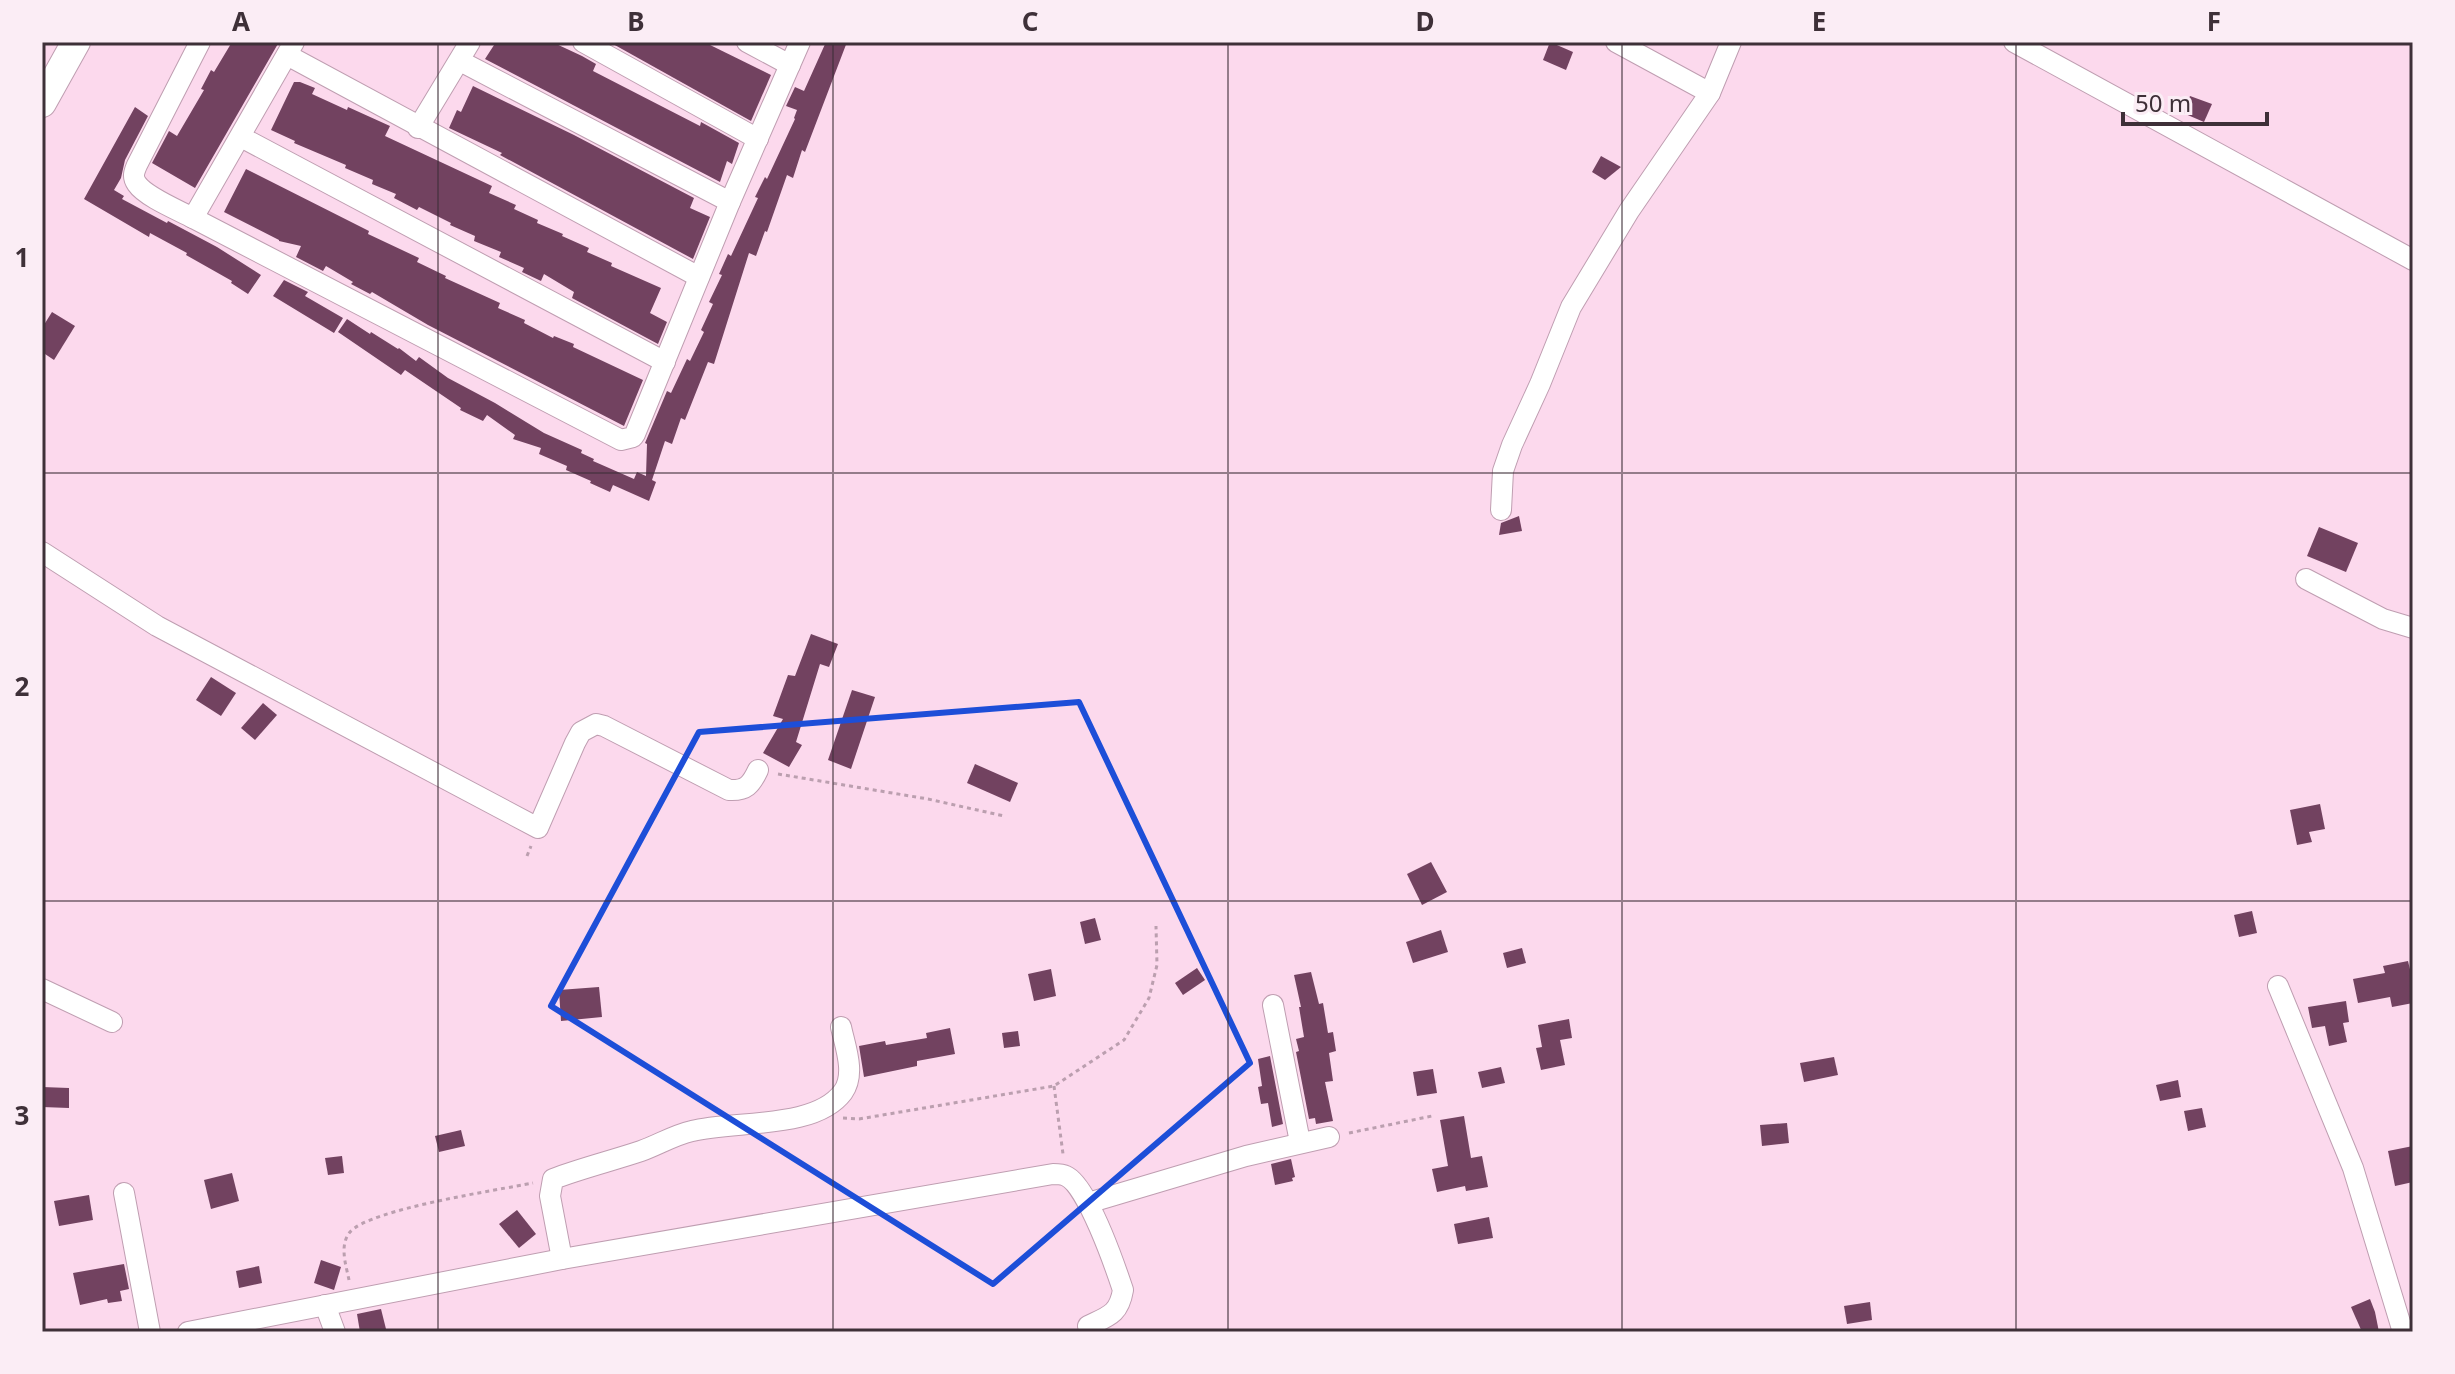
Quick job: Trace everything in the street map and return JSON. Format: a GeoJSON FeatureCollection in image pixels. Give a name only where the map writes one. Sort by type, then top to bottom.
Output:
{"type":"FeatureCollection","features":[{"type":"Feature","properties":{"kind":"street"},"geometry":{"type":"LineString","coordinates":[[44,96],[76,42]]}},
{"type":"Feature","properties":{"kind":"street"},"geometry":{"type":"LineString","coordinates":[[418,128],[470,42]]}},
{"type":"Feature","properties":{"kind":"street"},"geometry":{"type":"LineString","coordinates":[[583,42],[758,139]]}},
{"type":"Feature","properties":{"kind":"street"},"geometry":{"type":"LineString","coordinates":[[747,42],[790,65]]}},
{"type":"Feature","properties":{"kind":"street"},"geometry":{"type":"LineString","coordinates":[[198,43],[134,172],[137,184],[193,218],[615,438],[628,439],[635,434],[730,202],[800,42]]}},
{"type":"Feature","properties":{"kind":"street"},"geometry":{"type":"LineString","coordinates":[[1616,42],[1710,93]]}},
{"type":"Feature","properties":{"kind":"street"},"geometry":{"type":"LineString","coordinates":[[1501,510],[1503,471],[1571,307],[1629,211],[1710,93],[1731,42]]}},
{"type":"Feature","properties":{"kind":"street"},"geometry":{"type":"LineString","coordinates":[[2014,42],[2413,260]]}},
{"type":"Feature","properties":{"kind":"street"},"geometry":{"type":"LineString","coordinates":[[193,218],[290,48],[418,128],[699,277]]}},
{"type":"Feature","properties":{"kind":"street"},"geometry":{"type":"LineString","coordinates":[[460,61],[730,202]]}},
{"type":"Feature","properties":{"kind":"street"},"geometry":{"type":"LineString","coordinates":[[241,137],[665,362]]}},
{"type":"Feature","properties":{"kind":"street"},"geometry":{"type":"LineString","coordinates":[[42,552],[157,626],[538,828],[575,743],[589,725],[604,726],[729,790],[746,788],[758,770]]}},
{"type":"Feature","properties":{"kind":"street"},"geometry":{"type":"LineString","coordinates":[[2306,579],[2383,619],[2413,628]]}},
{"type":"Feature","properties":{"kind":"street"},"geometry":{"type":"LineString","coordinates":[[2278,986],[2353,1168],[2403,1332]]}},
{"type":"Feature","properties":{"kind":"street"},"geometry":{"type":"LineString","coordinates":[[42,989],[112,1022]]}},
{"type":"Feature","properties":{"kind":"street"},"geometry":{"type":"LineString","coordinates":[[1273,1005],[1300,1142]]}},
{"type":"Feature","properties":{"kind":"street"},"geometry":{"type":"LineString","coordinates":[[562,1259],[550,1196],[553,1179],[696,1130],[771,1122],[821,1109],[846,1089],[849,1076],[841,1027]]}},
{"type":"Feature","properties":{"kind":"street"},"geometry":{"type":"LineString","coordinates":[[1088,1203],[1184,1173],[1329,1137]]}},
{"type":"Feature","properties":{"kind":"street"},"geometry":{"type":"LineString","coordinates":[[188,1332],[562,1259],[1053,1174],[1067,1176],[1088,1203],[1123,1290],[1120,1305],[1110,1316],[1088,1326]]}},
{"type":"Feature","properties":{"kind":"street"},"geometry":{"type":"LineString","coordinates":[[124,1193],[150,1332]]}},
{"type":"Feature","properties":{"kind":"street"},"geometry":{"type":"LineString","coordinates":[[325,1305],[335,1332]]}},
{"type":"Feature","properties":{"kind":"path"},"geometry":{"type":"LineString","coordinates":[[758,770],[796,779],[928,799],[1004,816]]}},
{"type":"Feature","properties":{"kind":"path"},"geometry":{"type":"LineString","coordinates":[[821,1109],[839,1118],[859,1119],[1054,1086],[1124,1040],[1149,998],[1157,965],[1156,926]]}},
{"type":"Feature","properties":{"kind":"path"},"geometry":{"type":"LineString","coordinates":[[1054,1086],[1067,1176]]}},
{"type":"Feature","properties":{"kind":"path"},"geometry":{"type":"LineString","coordinates":[[1350,1133],[1432,1116]]}},
{"type":"Feature","properties":{"kind":"path"},"geometry":{"type":"LineString","coordinates":[[352,1299],[345,1241],[351,1231],[365,1221],[393,1212],[553,1179]]}},
{"type":"Feature","properties":{"kind":"highlighted area"},"geometry":{"type":"Polygon","coordinates":[[[1079,702],[1250,1063],[993,1284],[551,1006],[699,732],[1079,702]]]}},
{"type":"Feature","properties":{"kind":"building"},"geometry":{"type":"Polygon","coordinates":[[[232,42],[279,42],[195,188],[152,163],[169,131],[177,136],[204,90],[201,89],[211,70],[214,72],[232,42]]]}},
{"type":"Feature","properties":{"kind":"building"},"geometry":{"type":"Polygon","coordinates":[[[496,42],[552,42],[582,56],[596,64],[593,71],[739,143],[732,164],[727,161],[720,182],[485,59],[496,42]]]}},
{"type":"Feature","properties":{"kind":"building"},"geometry":{"type":"Polygon","coordinates":[[[614,42],[704,42],[771,75],[751,121],[614,42]]]}},
{"type":"Feature","properties":{"kind":"building"},"geometry":{"type":"Polygon","coordinates":[[[826,42],[847,42],[793,178],[787,175],[756,256],[749,253],[714,364],[708,362],[672,444],[665,441],[652,480],[656,482],[649,501],[613,485],[610,492],[566,470],[567,466],[539,454],[541,448],[513,439],[515,435],[487,415],[483,421],[460,410],[405,370],[401,375],[338,332],[347,319],[416,361],[419,357],[448,378],[544,433],[582,450],[581,453],[593,461],[634,479],[637,472],[646,476],[645,443],[667,391],[671,393],[704,332],[701,330],[713,304],[709,302],[722,275],[719,274],[728,254],[731,256],[758,198],[755,197],[765,177],[767,179],[795,119],[797,110],[786,106],[795,87],[804,91],[826,42]]]}},
{"type":"Feature","properties":{"kind":"building"},"geometry":{"type":"Polygon","coordinates":[[[1550,42],[1573,52],[1566,70],[1543,60],[1550,42]]]}},
{"type":"Feature","properties":{"kind":"building"},"geometry":{"type":"Polygon","coordinates":[[[294,82],[315,88],[312,94],[390,126],[385,136],[492,186],[489,193],[516,205],[514,209],[538,220],[537,223],[589,248],[587,252],[612,263],[611,266],[661,288],[650,313],[667,322],[658,344],[572,298],[574,292],[544,274],[541,281],[522,272],[524,268],[499,257],[501,252],[474,241],[475,236],[419,207],[417,210],[394,198],[396,194],[372,184],[373,180],[345,168],[346,165],[271,130],[294,82]]]}},
{"type":"Feature","properties":{"kind":"building"},"geometry":{"type":"Polygon","coordinates":[[[473,86],[694,198],[690,208],[710,217],[693,259],[500,155],[502,153],[449,128],[457,110],[461,112],[473,86]]]}},
{"type":"Feature","properties":{"kind":"building"},"geometry":{"type":"Polygon","coordinates":[[[2190,96],[2212,104],[2204,122],[2183,113],[2190,96]]]}},
{"type":"Feature","properties":{"kind":"building"},"geometry":{"type":"Polygon","coordinates":[[[135,107],[148,116],[125,160],[121,178],[114,190],[124,196],[122,199],[217,247],[261,275],[248,294],[187,253],[150,233],[149,237],[84,199],[135,107]]]}},
{"type":"Feature","properties":{"kind":"building"},"geometry":{"type":"Polygon","coordinates":[[[1601,156],[1621,167],[1605,180],[1592,172],[1601,156]]]}},
{"type":"Feature","properties":{"kind":"building"},"geometry":{"type":"Polygon","coordinates":[[[246,169],[419,258],[417,262],[500,303],[498,308],[525,320],[524,323],[553,338],[574,344],[573,347],[643,380],[624,426],[428,325],[372,292],[370,294],[351,284],[353,282],[326,266],[323,271],[296,257],[301,246],[279,241],[224,212],[246,169]]]}},
{"type":"Feature","properties":{"kind":"building"},"geometry":{"type":"Polygon","coordinates":[[[284,280],[308,292],[305,296],[343,318],[334,333],[273,296],[284,280]]]}},
{"type":"Feature","properties":{"kind":"building"},"geometry":{"type":"Polygon","coordinates":[[[52,312],[75,326],[54,360],[42,352],[42,328],[52,312]]]}},
{"type":"Feature","properties":{"kind":"building"},"geometry":{"type":"Polygon","coordinates":[[[1519,516],[1522,531],[1499,535],[1501,523],[1519,516]]]}},
{"type":"Feature","properties":{"kind":"building"},"geometry":{"type":"Polygon","coordinates":[[[2319,527],[2358,543],[2346,572],[2307,556],[2319,527]]]}},
{"type":"Feature","properties":{"kind":"building"},"geometry":{"type":"Polygon","coordinates":[[[811,634],[838,644],[829,667],[820,664],[796,742],[802,745],[789,767],[763,753],[783,719],[773,716],[788,675],[795,676],[811,634]]]}},
{"type":"Feature","properties":{"kind":"building"},"geometry":{"type":"Polygon","coordinates":[[[211,677],[236,693],[221,716],[196,700],[211,677]]]}},
{"type":"Feature","properties":{"kind":"building"},"geometry":{"type":"Polygon","coordinates":[[[852,690],[875,697],[851,769],[828,760],[852,690]]]}},
{"type":"Feature","properties":{"kind":"building"},"geometry":{"type":"Polygon","coordinates":[[[263,703],[277,715],[255,740],[241,728],[263,703]]]}},
{"type":"Feature","properties":{"kind":"building"},"geometry":{"type":"Polygon","coordinates":[[[975,764],[1018,783],[1010,802],[967,783],[975,764]]]}},
{"type":"Feature","properties":{"kind":"building"},"geometry":{"type":"Polygon","coordinates":[[[2320,804],[2325,829],[2309,832],[2312,842],[2297,845],[2290,810],[2320,804]]]}},
{"type":"Feature","properties":{"kind":"building"},"geometry":{"type":"Polygon","coordinates":[[[1431,862],[1447,892],[1422,905],[1407,874],[1431,862]]]}},
{"type":"Feature","properties":{"kind":"building"},"geometry":{"type":"Polygon","coordinates":[[[2252,911],[2257,933],[2239,937],[2234,915],[2252,911]]]}},
{"type":"Feature","properties":{"kind":"building"},"geometry":{"type":"Polygon","coordinates":[[[1095,918],[1101,940],[1085,944],[1080,922],[1095,918]]]}},
{"type":"Feature","properties":{"kind":"building"},"geometry":{"type":"Polygon","coordinates":[[[1441,930],[1448,952],[1413,963],[1406,942],[1441,930]]]}},
{"type":"Feature","properties":{"kind":"building"},"geometry":{"type":"Polygon","coordinates":[[[1522,948],[1526,963],[1507,968],[1503,953],[1522,948]]]}},
{"type":"Feature","properties":{"kind":"building"},"geometry":{"type":"Polygon","coordinates":[[[2408,961],[2413,982],[2413,1003],[2392,1007],[2390,997],[2358,1003],[2353,979],[2385,973],[2383,966],[2408,961]]]}},
{"type":"Feature","properties":{"kind":"building"},"geometry":{"type":"Polygon","coordinates":[[[1197,968],[1205,980],[1183,995],[1175,983],[1197,968]]]}},
{"type":"Feature","properties":{"kind":"building"},"geometry":{"type":"Polygon","coordinates":[[[1051,969],[1056,996],[1034,1001],[1028,974],[1051,969]]]}},
{"type":"Feature","properties":{"kind":"building"},"geometry":{"type":"Polygon","coordinates":[[[1311,972],[1319,1004],[1323,1003],[1328,1033],[1333,1032],[1336,1051],[1329,1053],[1333,1081],[1325,1082],[1333,1121],[1316,1124],[1315,1118],[1309,1119],[1296,1052],[1299,1051],[1296,1039],[1304,1037],[1294,975],[1311,972]]]}},
{"type":"Feature","properties":{"kind":"building"},"geometry":{"type":"Polygon","coordinates":[[[599,987],[602,1017],[561,1021],[559,990],[599,987]]]}},
{"type":"Feature","properties":{"kind":"building"},"geometry":{"type":"Polygon","coordinates":[[[2346,1001],[2349,1022],[2343,1023],[2347,1042],[2329,1046],[2325,1026],[2312,1028],[2308,1007],[2346,1001]]]}},
{"type":"Feature","properties":{"kind":"building"},"geometry":{"type":"Polygon","coordinates":[[[1569,1019],[1572,1038],[1560,1040],[1565,1065],[1541,1070],[1536,1048],[1542,1047],[1538,1025],[1569,1019]]]}},
{"type":"Feature","properties":{"kind":"building"},"geometry":{"type":"Polygon","coordinates":[[[950,1028],[955,1054],[917,1061],[917,1066],[864,1077],[859,1046],[927,1038],[926,1033],[950,1028]]]}},
{"type":"Feature","properties":{"kind":"building"},"geometry":{"type":"Polygon","coordinates":[[[1018,1031],[1020,1046],[1004,1048],[1002,1033],[1018,1031]]]}},
{"type":"Feature","properties":{"kind":"building"},"geometry":{"type":"Polygon","coordinates":[[[1270,1056],[1283,1124],[1272,1127],[1268,1103],[1261,1104],[1258,1087],[1262,1086],[1258,1059],[1270,1056]]]}},
{"type":"Feature","properties":{"kind":"building"},"geometry":{"type":"Polygon","coordinates":[[[1834,1057],[1838,1075],[1804,1082],[1800,1063],[1834,1057]]]}},
{"type":"Feature","properties":{"kind":"building"},"geometry":{"type":"Polygon","coordinates":[[[1501,1067],[1505,1083],[1482,1088],[1478,1072],[1501,1067]]]}},
{"type":"Feature","properties":{"kind":"building"},"geometry":{"type":"Polygon","coordinates":[[[1433,1069],[1437,1093],[1417,1096],[1413,1072],[1433,1069]]]}},
{"type":"Feature","properties":{"kind":"building"},"geometry":{"type":"Polygon","coordinates":[[[2178,1080],[2181,1097],[2160,1101],[2156,1085],[2178,1080]]]}},
{"type":"Feature","properties":{"kind":"building"},"geometry":{"type":"Polygon","coordinates":[[[42,1087],[69,1088],[69,1108],[42,1107],[42,1087]]]}},
{"type":"Feature","properties":{"kind":"building"},"geometry":{"type":"Polygon","coordinates":[[[2202,1108],[2206,1127],[2188,1131],[2184,1111],[2202,1108]]]}},
{"type":"Feature","properties":{"kind":"building"},"geometry":{"type":"Polygon","coordinates":[[[1464,1116],[1471,1158],[1482,1156],[1488,1187],[1466,1191],[1465,1186],[1437,1192],[1432,1169],[1448,1166],[1440,1120],[1464,1116]]]}},
{"type":"Feature","properties":{"kind":"building"},"geometry":{"type":"Polygon","coordinates":[[[1787,1123],[1789,1143],[1762,1146],[1760,1125],[1787,1123]]]}},
{"type":"Feature","properties":{"kind":"building"},"geometry":{"type":"Polygon","coordinates":[[[461,1130],[465,1146],[439,1152],[435,1136],[461,1130]]]}},
{"type":"Feature","properties":{"kind":"building"},"geometry":{"type":"Polygon","coordinates":[[[2413,1146],[2413,1182],[2395,1186],[2388,1151],[2413,1146]]]}},
{"type":"Feature","properties":{"kind":"building"},"geometry":{"type":"Polygon","coordinates":[[[342,1156],[344,1173],[328,1175],[325,1158],[342,1156]]]}},
{"type":"Feature","properties":{"kind":"building"},"geometry":{"type":"Polygon","coordinates":[[[1291,1159],[1293,1181],[1275,1185],[1271,1164],[1291,1159]]]}},
{"type":"Feature","properties":{"kind":"building"},"geometry":{"type":"Polygon","coordinates":[[[232,1173],[239,1201],[211,1209],[204,1180],[232,1173]]]}},
{"type":"Feature","properties":{"kind":"building"},"geometry":{"type":"Polygon","coordinates":[[[89,1195],[93,1220],[59,1226],[54,1201],[89,1195]]]}},
{"type":"Feature","properties":{"kind":"building"},"geometry":{"type":"Polygon","coordinates":[[[517,1210],[536,1234],[519,1248],[499,1224],[517,1210]]]}},
{"type":"Feature","properties":{"kind":"building"},"geometry":{"type":"Polygon","coordinates":[[[1489,1217],[1493,1238],[1458,1244],[1454,1224],[1489,1217]]]}},
{"type":"Feature","properties":{"kind":"building"},"geometry":{"type":"Polygon","coordinates":[[[321,1260],[341,1267],[334,1290],[314,1283],[321,1260]]]}},
{"type":"Feature","properties":{"kind":"building"},"geometry":{"type":"Polygon","coordinates":[[[124,1264],[129,1289],[120,1291],[122,1301],[108,1303],[107,1299],[80,1305],[73,1273],[124,1264]]]}},
{"type":"Feature","properties":{"kind":"building"},"geometry":{"type":"Polygon","coordinates":[[[259,1266],[262,1283],[239,1288],[236,1271],[259,1266]]]}},
{"type":"Feature","properties":{"kind":"building"},"geometry":{"type":"Polygon","coordinates":[[[2370,1299],[2379,1332],[2362,1332],[2351,1307],[2370,1299]]]}},
{"type":"Feature","properties":{"kind":"building"},"geometry":{"type":"Polygon","coordinates":[[[1870,1302],[1872,1320],[1847,1324],[1844,1306],[1870,1302]]]}},
{"type":"Feature","properties":{"kind":"building"},"geometry":{"type":"Polygon","coordinates":[[[381,1309],[386,1329],[360,1332],[357,1314],[381,1309]]]}}]}
